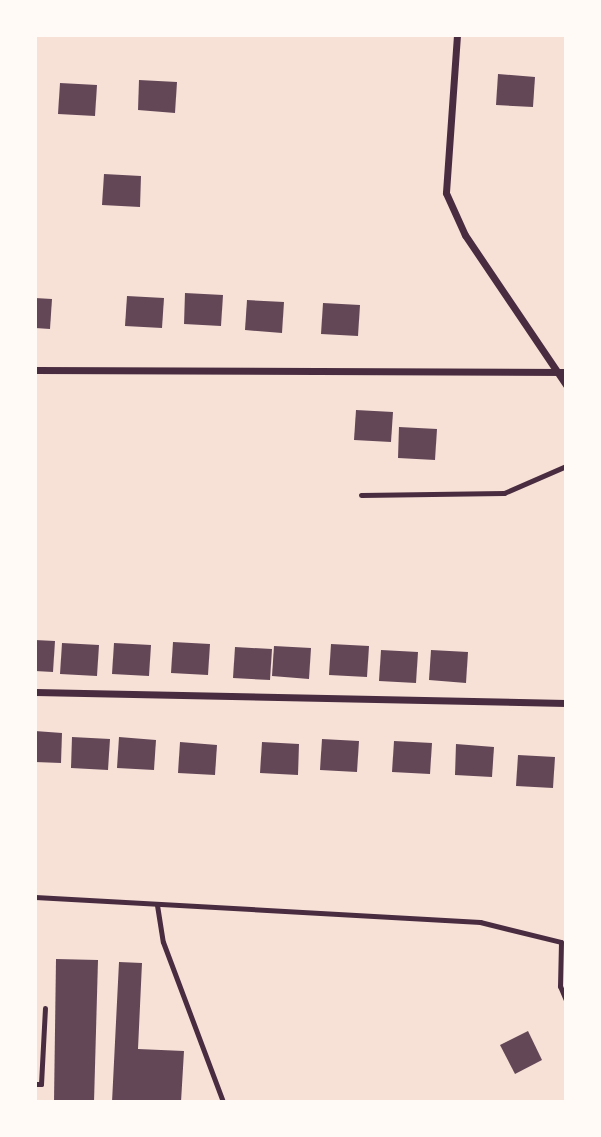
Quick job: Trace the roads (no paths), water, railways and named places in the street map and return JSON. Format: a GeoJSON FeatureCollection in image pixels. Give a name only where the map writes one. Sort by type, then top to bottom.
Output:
{"type":"FeatureCollection","features":[{"type":"Feature","properties":{"kind":"street"},"geometry":{"type":"LineString","coordinates":[[457,35],[446,193],[465,235],[562,372],[566,385]]}},
{"type":"Feature","properties":{"kind":"street"},"geometry":{"type":"LineString","coordinates":[[35,370],[562,372]]}},
{"type":"Feature","properties":{"kind":"street"},"geometry":{"type":"LineString","coordinates":[[35,692],[566,703]]}},
{"type":"Feature","properties":{"kind":"lane"},"geometry":{"type":"LineString","coordinates":[[361,495],[504,493],[566,466]]}},
{"type":"Feature","properties":{"kind":"lane"},"geometry":{"type":"LineString","coordinates":[[35,898],[480,922],[564,942],[560,986],[566,1000]]}},
{"type":"Feature","properties":{"kind":"lane"},"geometry":{"type":"LineString","coordinates":[[157,905],[163,942],[223,1102]]}},
{"type":"Feature","properties":{"kind":"lane"},"geometry":{"type":"LineString","coordinates":[[35,1084],[41,1084],[45,1008]]}}]}
